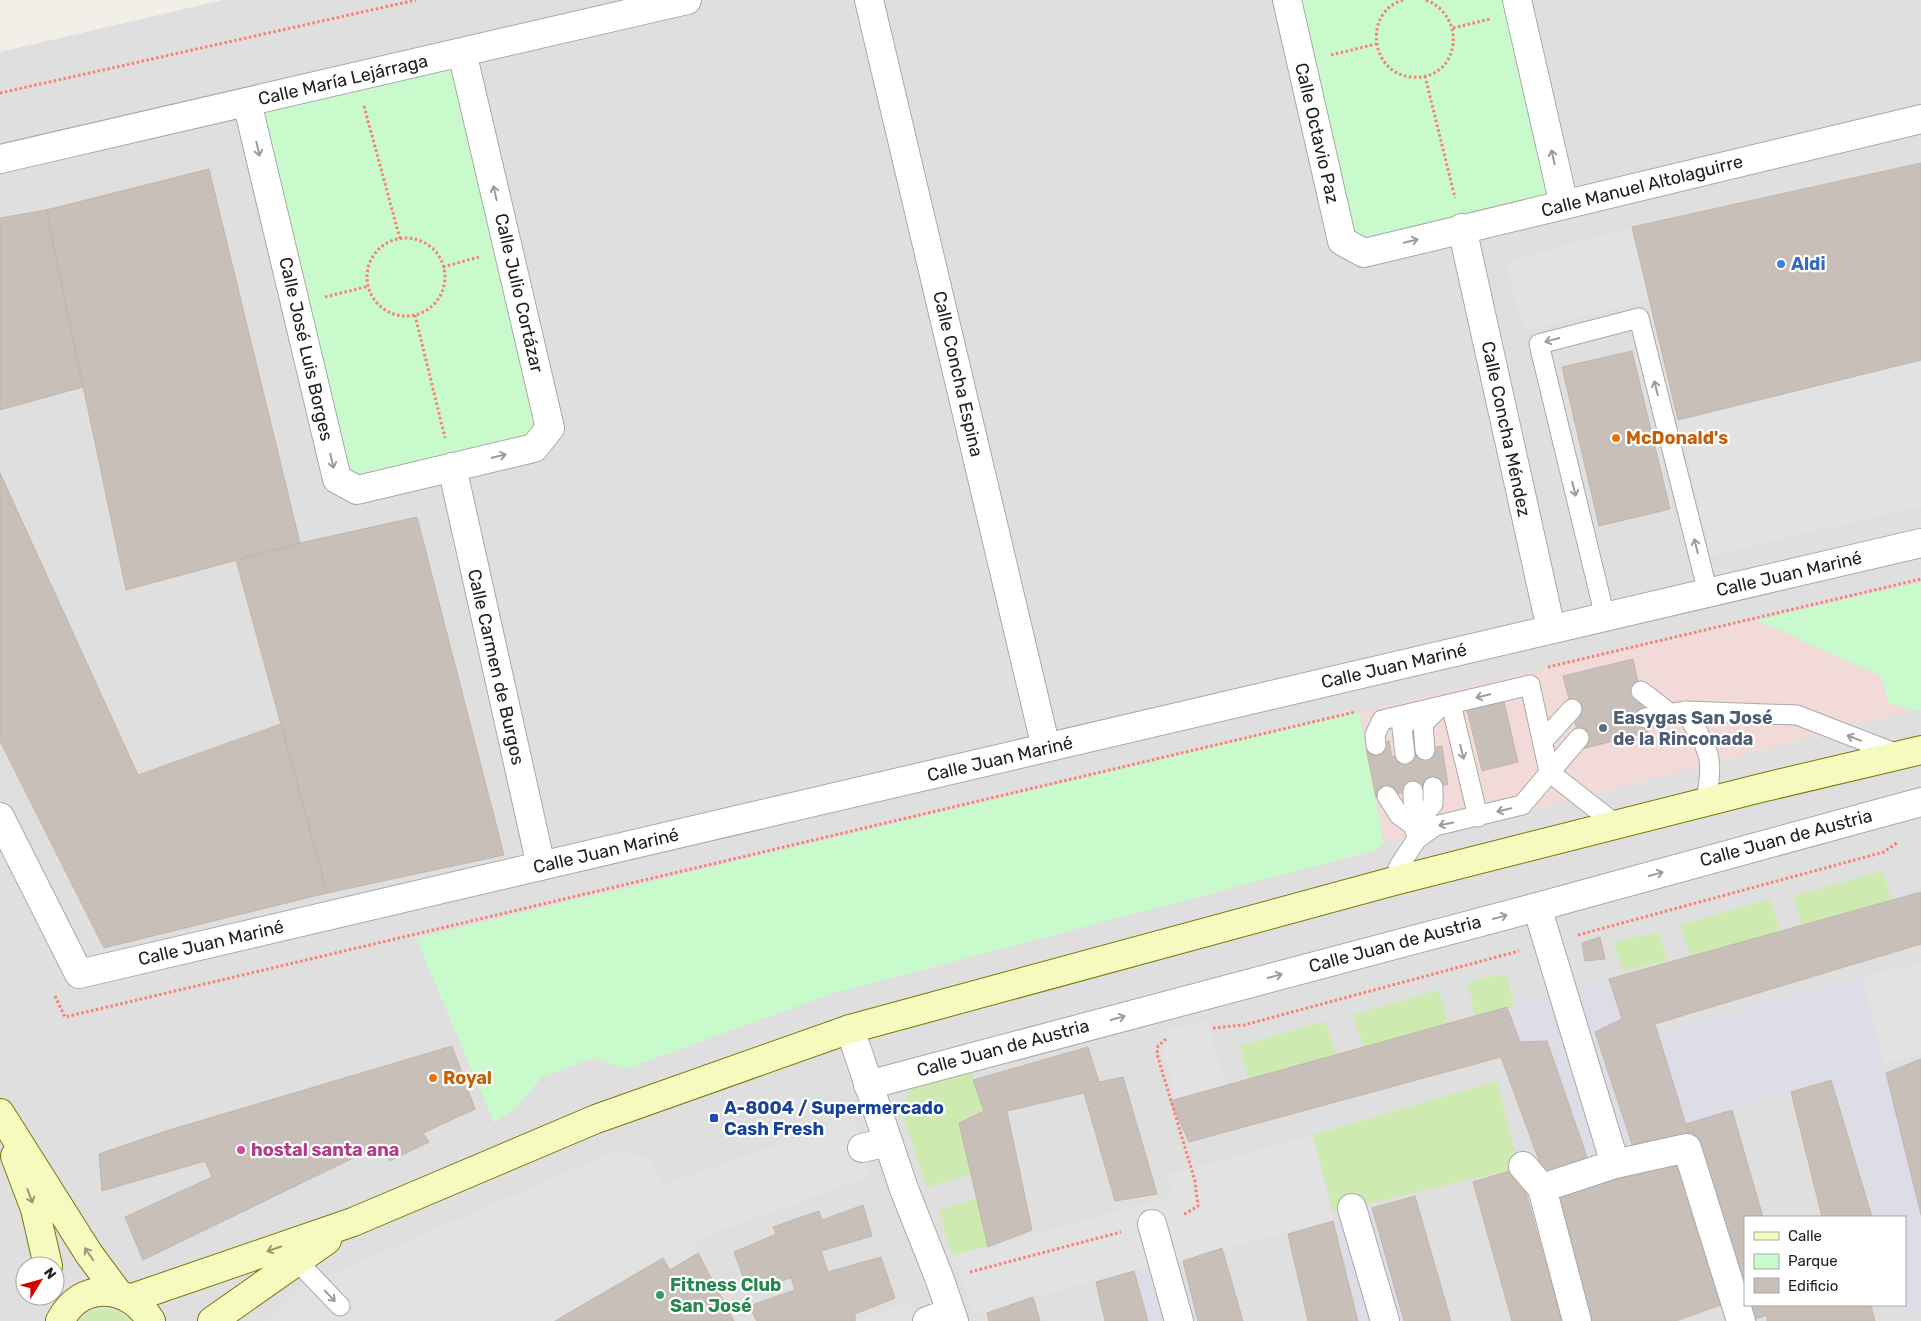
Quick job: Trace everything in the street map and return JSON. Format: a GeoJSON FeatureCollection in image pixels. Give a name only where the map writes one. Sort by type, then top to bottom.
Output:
{"type":"FeatureCollection","features":[{"type":"Feature","properties":{"kind":"main road"},"geometry":{"type":"LineString","coordinates":[[61,1320],[77,1300],[90,1294],[104,1292],[125,1296],[353,1222],[596,1119],[850,1029],[1394,881],[1910,753]]}},
{"type":"Feature","properties":{"kind":"main road"},"geometry":{"type":"LineString","coordinates":[[0,1113],[89,1254],[125,1296],[144,1310],[152,1321]]}},
{"type":"Feature","properties":{"kind":"main road"},"geometry":{"type":"LineString","coordinates":[[0,1118],[35,1209],[46,1256]]}},
{"type":"Feature","properties":{"kind":"main road"},"geometry":{"type":"LineString","coordinates":[[212,1321],[353,1222]]}},
{"type":"Feature","properties":{"kind":"main road"},"geometry":{"type":"LineString","coordinates":[[58,1306],[61,1320]]}},
{"type":"Feature","properties":{"kind":"street","name":"Calle María Lejárraga"},"geometry":{"type":"LineString","coordinates":[[0,159],[687,0]]}},
{"type":"Feature","properties":{"kind":"street","name":"Calle Concha Espina"},"geometry":{"type":"LineString","coordinates":[[869,0],[1046,748]]}},
{"type":"Feature","properties":{"kind":"street","name":"Calle Octavio Paz"},"geometry":{"type":"LineString","coordinates":[[1287,0],[1342,242],[1364,253]]}},
{"type":"Feature","properties":{"kind":"street"},"geometry":{"type":"LineString","coordinates":[[1518,6],[1564,205]]}},
{"type":"Feature","properties":{"kind":"street","name":"Calle Julio Cortázar"},"geometry":{"type":"LineString","coordinates":[[452,467],[534,448],[550,428],[462,52]]}},
{"type":"Feature","properties":{"kind":"street","name":"Calle José Luis Borges"},"geometry":{"type":"LineString","coordinates":[[247,102],[336,479],[357,490],[452,467]]}},
{"type":"Feature","properties":{"kind":"street","name":"Calle Manuel Altolaguirre"},"geometry":{"type":"LineString","coordinates":[[1364,253],[1921,119]]}},
{"type":"Feature","properties":{"kind":"street","name":"Calle Concha Méndez"},"geometry":{"type":"LineString","coordinates":[[1462,228],[1551,629]]}},
{"type":"Feature","properties":{"kind":"street","name":"Calle Carmen de Burgos"},"geometry":{"type":"LineString","coordinates":[[452,467],[541,866]]}},
{"type":"Feature","properties":{"kind":"street","name":"Calle Juan Mariné"},"geometry":{"type":"LineString","coordinates":[[0,817],[79,974],[1921,543]]}},
{"type":"Feature","properties":{"kind":"street","name":"Calle Juan de Austria"},"geometry":{"type":"LineString","coordinates":[[868,1085],[1537,907],[1921,802]]}},
{"type":"Feature","properties":{"kind":"street"},"geometry":{"type":"LineString","coordinates":[[1537,907],[1615,1164]]}},
{"type":"Feature","properties":{"kind":"street"},"geometry":{"type":"LineString","coordinates":[[850,1029],[868,1085],[875,1145],[904,1189],[940,1280],[944,1318]]}},
{"type":"Feature","properties":{"kind":"street"},"geometry":{"type":"LineString","coordinates":[[1542,1188],[1615,1164],[1687,1148],[1740,1321]]}},
{"type":"Feature","properties":{"kind":"street"},"geometry":{"type":"LineString","coordinates":[[1523,1166],[1542,1188],[1577,1321]]}},
{"type":"Feature","properties":{"kind":"street"},"geometry":{"type":"LineString","coordinates":[[1352,1208],[1385,1321]]}},
{"type":"Feature","properties":{"kind":"street"},"geometry":{"type":"LineString","coordinates":[[1152,1224],[1179,1321]]}},
{"type":"Feature","properties":{"kind":"lane"},"geometry":{"type":"LineString","coordinates":[[1605,617],[1539,344],[1639,318],[1708,593]]}},
{"type":"Feature","properties":{"kind":"lane"},"geometry":{"type":"LineString","coordinates":[[1376,745],[1375,735],[1382,720],[1530,684],[1549,772],[1618,826]]}},
{"type":"Feature","properties":{"kind":"lane"},"geometry":{"type":"LineString","coordinates":[[1640,691],[1678,712],[1709,750],[1710,780],[1704,803]]}},
{"type":"Feature","properties":{"kind":"lane"},"geometry":{"type":"LineString","coordinates":[[1426,750],[1423,724],[1445,706]]}},
{"type":"Feature","properties":{"kind":"lane"},"geometry":{"type":"LineString","coordinates":[[1445,706],[1478,817]]}},
{"type":"Feature","properties":{"kind":"lane"},"geometry":{"type":"LineString","coordinates":[[1543,741],[1572,710]]}},
{"type":"Feature","properties":{"kind":"lane"},"geometry":{"type":"LineString","coordinates":[[1645,718],[1678,712],[1797,715],[1910,753]]}},
{"type":"Feature","properties":{"kind":"lane"},"geometry":{"type":"LineString","coordinates":[[1405,754],[1402,729],[1413,713]]}},
{"type":"Feature","properties":{"kind":"lane"},"geometry":{"type":"LineString","coordinates":[[1416,832],[1522,806],[1579,738]]}},
{"type":"Feature","properties":{"kind":"lane"},"geometry":{"type":"LineString","coordinates":[[1394,881],[1399,866],[1432,804],[1433,787]]}},
{"type":"Feature","properties":{"kind":"lane"},"geometry":{"type":"LineString","coordinates":[[1413,791],[1416,832]]}},
{"type":"Feature","properties":{"kind":"lane"},"geometry":{"type":"LineString","coordinates":[[1387,796],[1399,815],[1416,832]]}},
{"type":"Feature","properties":{"kind":"lane"},"geometry":{"type":"LineString","coordinates":[[296,1261],[340,1306]]}},
{"type":"Feature","properties":{"kind":"path"},"geometry":{"type":"LineString","coordinates":[[0,93],[416,0]]}},
{"type":"Feature","properties":{"kind":"path"},"geometry":{"type":"LineString","coordinates":[[1403,0],[1387,8],[1380,19],[1376,31],[1376,44],[1380,57],[1388,67],[1405,76],[1425,76],[1437,71],[1447,62],[1452,50],[1455,37],[1446,13],[1436,4],[1426,0]]}},
{"type":"Feature","properties":{"kind":"path"},"geometry":{"type":"LineString","coordinates":[[1453,28],[1518,6]]}},
{"type":"Feature","properties":{"kind":"path"},"geometry":{"type":"LineString","coordinates":[[1302,62],[1376,44]]}},
{"type":"Feature","properties":{"kind":"path"},"geometry":{"type":"LineString","coordinates":[[356,76],[400,239]]}},
{"type":"Feature","properties":{"kind":"path"},"geometry":{"type":"LineString","coordinates":[[1425,76],[1462,228]]}},
{"type":"Feature","properties":{"kind":"path"},"geometry":{"type":"LineString","coordinates":[[408,238],[432,248],[440,258],[445,270],[445,283],[434,305],[415,315],[399,316],[387,311],[377,303],[369,286],[369,266],[374,254],[384,245],[400,239],[408,238]]}},
{"type":"Feature","properties":{"kind":"path"},"geometry":{"type":"LineString","coordinates":[[295,304],[369,286]]}},
{"type":"Feature","properties":{"kind":"path"},"geometry":{"type":"LineString","coordinates":[[415,315],[452,467]]}},
{"type":"Feature","properties":{"kind":"path"},"geometry":{"type":"LineString","coordinates":[[1207,1028],[1244,1025],[1884,852],[1904,838]]}},
{"type":"Feature","properties":{"kind":"path"},"geometry":{"type":"LineString","coordinates":[[940,1280],[1152,1224],[1186,1214],[1198,1206],[1195,1181],[1157,1054],[1158,1046],[1167,1038]]}},
{"type":"Feature","properties":{"kind":"shaded area"},"geometry":{"type":"Polygon","coordinates":[[[223,0],[1921,0],[1921,1321],[0,1321],[0,52],[223,0]]]}},
{"type":"Feature","properties":{"kind":"shaded area"},"geometry":{"type":"Polygon","coordinates":[[[1632,227],[1649,300],[1524,331],[1506,262],[1632,227]]]}},
{"type":"Feature","properties":{"kind":"shaded area"},"geometry":{"type":"Polygon","coordinates":[[[1921,360],[1921,506],[1710,556],[1678,420],[1921,360]]]}},
{"type":"Feature","properties":{"kind":"shaded area","name":"Easygas San José de la Rinconada"},"geometry":{"type":"Polygon","coordinates":[[[1756,620],[1882,677],[1888,702],[1911,711],[1487,822],[1384,843],[1359,712],[1756,620]]]}},
{"type":"Feature","properties":{"kind":"shaded area"},"geometry":{"type":"Polygon","coordinates":[[[1921,963],[1921,1053],[1884,1064],[1862,977],[1921,963]]]}},
{"type":"Feature","properties":{"kind":"shaded area"},"geometry":{"type":"Polygon","coordinates":[[[1862,977],[1921,1215],[1921,1310],[1908,1315],[1906,1306],[1906,1216],[1876,1216],[1831,1080],[1686,1124],[1646,1036],[1862,977]]]}},
{"type":"Feature","properties":{"kind":"shaded area"},"geometry":{"type":"Polygon","coordinates":[[[1609,979],[1622,1019],[1595,1032],[1635,1153],[1590,1166],[1547,1041],[1520,1042],[1514,1007],[1609,979]]]}},
{"type":"Feature","properties":{"kind":"shaded area"},"geometry":{"type":"Polygon","coordinates":[[[1207,1020],[1226,1085],[1176,1099],[1159,1032],[1207,1020]]]}},
{"type":"Feature","properties":{"kind":"shaded area"},"geometry":{"type":"Polygon","coordinates":[[[855,1118],[870,1176],[693,1241],[698,1253],[670,1270],[663,1258],[554,1321],[264,1321],[299,1288],[616,1151],[649,1158],[662,1185],[855,1118]]]}},
{"type":"Feature","properties":{"kind":"shaded area"},"geometry":{"type":"Polygon","coordinates":[[[1313,1135],[1333,1221],[1033,1297],[987,1313],[975,1314],[952,1256],[1174,1196],[1168,1175],[1313,1135]]]}},
{"type":"Feature","properties":{"kind":"shaded area"},"geometry":{"type":"Polygon","coordinates":[[[1372,1208],[1404,1321],[1358,1321],[1333,1221],[1372,1208]]]}},
{"type":"Feature","properties":{"kind":"shaded area"},"geometry":{"type":"Polygon","coordinates":[[[1183,1261],[1198,1321],[1148,1321],[1134,1271],[1183,1261]]]}},
{"type":"Feature","properties":{"kind":"shaded area"},"geometry":{"type":"Polygon","coordinates":[[[909,1302],[915,1321],[855,1321],[909,1302]]]}},
{"type":"Feature","properties":{"kind":"green space"},"geometry":{"type":"Polygon","coordinates":[[[1287,0],[1517,0],[1564,205],[1462,228],[1342,241],[1287,0]]]}},
{"type":"Feature","properties":{"kind":"green space"},"geometry":{"type":"Polygon","coordinates":[[[462,52],[550,428],[534,448],[337,479],[247,102],[462,52]]]}},
{"type":"Feature","properties":{"kind":"green space"},"geometry":{"type":"Polygon","coordinates":[[[1921,582],[1921,710],[1911,711],[1888,702],[1881,676],[1756,620],[1921,582]]]}},
{"type":"Feature","properties":{"kind":"green space"},"geometry":{"type":"Polygon","coordinates":[[[1359,712],[1384,843],[1376,850],[831,994],[626,1069],[594,1058],[542,1077],[515,1109],[494,1123],[416,938],[1359,712]]]}},
{"type":"Feature","properties":{"kind":"green space"},"geometry":{"type":"Polygon","coordinates":[[[1882,871],[1893,902],[1802,928],[1794,896],[1882,871]]]}},
{"type":"Feature","properties":{"kind":"green space"},"geometry":{"type":"Polygon","coordinates":[[[1770,899],[1781,932],[1690,955],[1680,925],[1770,899]]]}},
{"type":"Feature","properties":{"kind":"green space"},"geometry":{"type":"Polygon","coordinates":[[[1659,932],[1667,961],[1623,971],[1613,942],[1659,932]]]}},
{"type":"Feature","properties":{"kind":"green space"},"geometry":{"type":"Polygon","coordinates":[[[1507,973],[1514,1007],[1475,1016],[1467,982],[1507,973]]]}},
{"type":"Feature","properties":{"kind":"green space"},"geometry":{"type":"Polygon","coordinates":[[[1439,990],[1448,1023],[1364,1047],[1352,1015],[1439,990]]]}},
{"type":"Feature","properties":{"kind":"green space"},"geometry":{"type":"Polygon","coordinates":[[[1325,1021],[1337,1054],[1248,1079],[1240,1046],[1325,1021]]]}},
{"type":"Feature","properties":{"kind":"green space"},"geometry":{"type":"Polygon","coordinates":[[[973,1067],[973,1080],[984,1111],[959,1123],[971,1174],[927,1188],[902,1112],[909,1090],[973,1067]]]}},
{"type":"Feature","properties":{"kind":"green space"},"geometry":{"type":"Polygon","coordinates":[[[1497,1081],[1519,1168],[1333,1212],[1313,1135],[1497,1081]]]}},
{"type":"Feature","properties":{"kind":"green space"},"geometry":{"type":"Polygon","coordinates":[[[976,1198],[988,1247],[952,1256],[939,1210],[976,1198]]]}},
{"type":"Feature","properties":{"kind":"green space"},"geometry":{"type":"Polygon","coordinates":[[[101,1309],[118,1312],[132,1321],[78,1321],[90,1312],[101,1309]]]}},
{"type":"Feature","properties":{"kind":"building","name":"Aldi"},"geometry":{"type":"Polygon","coordinates":[[[1921,163],[1921,360],[1678,420],[1632,227],[1921,163]]]}},
{"type":"Feature","properties":{"kind":"building"},"geometry":{"type":"Polygon","coordinates":[[[209,169],[300,543],[126,590],[46,210],[209,169]]]}},
{"type":"Feature","properties":{"kind":"building"},"geometry":{"type":"Polygon","coordinates":[[[46,210],[83,387],[0,410],[0,218],[46,210]]]}},
{"type":"Feature","properties":{"kind":"building","name":"McDonald's"},"geometry":{"type":"Polygon","coordinates":[[[1632,351],[1670,509],[1599,526],[1562,367],[1632,351]]]}},
{"type":"Feature","properties":{"kind":"building"},"geometry":{"type":"Polygon","coordinates":[[[0,473],[138,775],[281,724],[327,893],[104,948],[0,741],[0,473]]]}},
{"type":"Feature","properties":{"kind":"building"},"geometry":{"type":"Polygon","coordinates":[[[417,517],[504,855],[327,893],[236,560],[300,543],[417,517]]]}},
{"type":"Feature","properties":{"kind":"building"},"geometry":{"type":"Polygon","coordinates":[[[1633,659],[1648,732],[1582,749],[1563,676],[1633,659]]]}},
{"type":"Feature","properties":{"kind":"building"},"geometry":{"type":"Polygon","coordinates":[[[1504,702],[1518,762],[1482,771],[1467,710],[1504,702]]]}},
{"type":"Feature","properties":{"kind":"building"},"geometry":{"type":"Polygon","coordinates":[[[1389,741],[1392,757],[1442,746],[1448,784],[1376,798],[1366,748],[1389,741]]]}},
{"type":"Feature","properties":{"kind":"building"},"geometry":{"type":"Polygon","coordinates":[[[1921,892],[1921,944],[1655,1024],[1690,1138],[1635,1153],[1595,1032],[1622,1019],[1609,979],[1921,892]]]}},
{"type":"Feature","properties":{"kind":"building"},"geometry":{"type":"Polygon","coordinates":[[[1600,937],[1605,959],[1585,961],[1582,943],[1600,937]]]}},
{"type":"Feature","properties":{"kind":"building"},"geometry":{"type":"Polygon","coordinates":[[[1507,1007],[1520,1042],[1547,1041],[1590,1166],[1545,1177],[1501,1057],[1189,1142],[1170,1101],[1507,1007]]]}},
{"type":"Feature","properties":{"kind":"building","name":"hostal santa ana"},"geometry":{"type":"Polygon","coordinates":[[[452,1046],[475,1109],[423,1133],[429,1142],[390,1161],[380,1145],[143,1260],[125,1217],[212,1177],[205,1161],[102,1191],[99,1154],[166,1131],[452,1046]]]}},
{"type":"Feature","properties":{"kind":"building"},"geometry":{"type":"Polygon","coordinates":[[[1088,1047],[1099,1082],[1123,1077],[1157,1194],[1115,1201],[1084,1093],[1007,1111],[1032,1230],[988,1247],[959,1123],[984,1111],[973,1080],[1088,1047]]]}},
{"type":"Feature","properties":{"kind":"building"},"geometry":{"type":"Polygon","coordinates":[[[1921,1059],[1921,1215],[1886,1073],[1921,1059]]]}},
{"type":"Feature","properties":{"kind":"building"},"geometry":{"type":"Polygon","coordinates":[[[1831,1080],[1872,1216],[1822,1216],[1791,1092],[1831,1080]]]}},
{"type":"Feature","properties":{"kind":"building"},"geometry":{"type":"Polygon","coordinates":[[[1732,1110],[1763,1216],[1744,1216],[1744,1303],[1686,1124],[1732,1110]]]}},
{"type":"Feature","properties":{"kind":"building"},"geometry":{"type":"Polygon","coordinates":[[[1687,1162],[1729,1302],[1676,1321],[1585,1321],[1550,1196],[1687,1162]]]}},
{"type":"Feature","properties":{"kind":"building"},"geometry":{"type":"Polygon","coordinates":[[[1519,1168],[1562,1321],[1512,1321],[1473,1182],[1519,1168]]]}},
{"type":"Feature","properties":{"kind":"building"},"geometry":{"type":"Polygon","coordinates":[[[1415,1196],[1451,1321],[1404,1321],[1372,1208],[1415,1196]]]}},
{"type":"Feature","properties":{"kind":"building"},"geometry":{"type":"Polygon","coordinates":[[[863,1205],[872,1236],[821,1251],[828,1272],[881,1257],[895,1298],[855,1314],[855,1321],[757,1321],[749,1306],[795,1290],[791,1278],[748,1290],[734,1252],[776,1234],[773,1227],[819,1211],[822,1220],[863,1205]]]}},
{"type":"Feature","properties":{"kind":"building"},"geometry":{"type":"Polygon","coordinates":[[[1333,1221],[1358,1321],[1308,1321],[1288,1234],[1333,1221]]]}},
{"type":"Feature","properties":{"kind":"building"},"geometry":{"type":"Polygon","coordinates":[[[1222,1248],[1243,1321],[1198,1321],[1183,1261],[1222,1248]]]}},
{"type":"Feature","properties":{"kind":"building","name":"Fitness Club San José"},"geometry":{"type":"Polygon","coordinates":[[[698,1253],[734,1321],[555,1321],[663,1258],[670,1270],[698,1253]]]}},
{"type":"Feature","properties":{"kind":"building"},"geometry":{"type":"Polygon","coordinates":[[[1134,1271],[1148,1321],[1105,1321],[1096,1282],[1134,1271]]]}},
{"type":"Feature","properties":{"kind":"building"},"geometry":{"type":"Polygon","coordinates":[[[1033,1297],[1040,1321],[989,1321],[987,1313],[1033,1297]]]}},
{"type":"Feature","properties":{"kind":"building"},"geometry":{"type":"Polygon","coordinates":[[[1745,1306],[1871,1306],[1875,1321],[1767,1321],[1767,1315],[1750,1321],[1745,1306]]]}},
{"type":"Feature","properties":{"kind":"place","name":"Aldi"},"geometry":{"type":"Point","coordinates":[1781,264]}},
{"type":"Feature","properties":{"kind":"place","name":"McDonald's"},"geometry":{"type":"Point","coordinates":[1616,438]}},
{"type":"Feature","properties":{"kind":"place","name":"Easygas San José de la Rinconada"},"geometry":{"type":"Point","coordinates":[1603,728]}},
{"type":"Feature","properties":{"kind":"place","name":"Royal"},"geometry":{"type":"Point","coordinates":[433,1078]}},
{"type":"Feature","properties":{"kind":"place","name":"A-8004 / Supermercado Cash Fresh"},"geometry":{"type":"Point","coordinates":[714,1118]}},
{"type":"Feature","properties":{"kind":"place","name":"hostal santa ana"},"geometry":{"type":"Point","coordinates":[241,1150]}},
{"type":"Feature","properties":{"kind":"place","name":"Fitness Club San José"},"geometry":{"type":"Point","coordinates":[660,1295]}}]}
